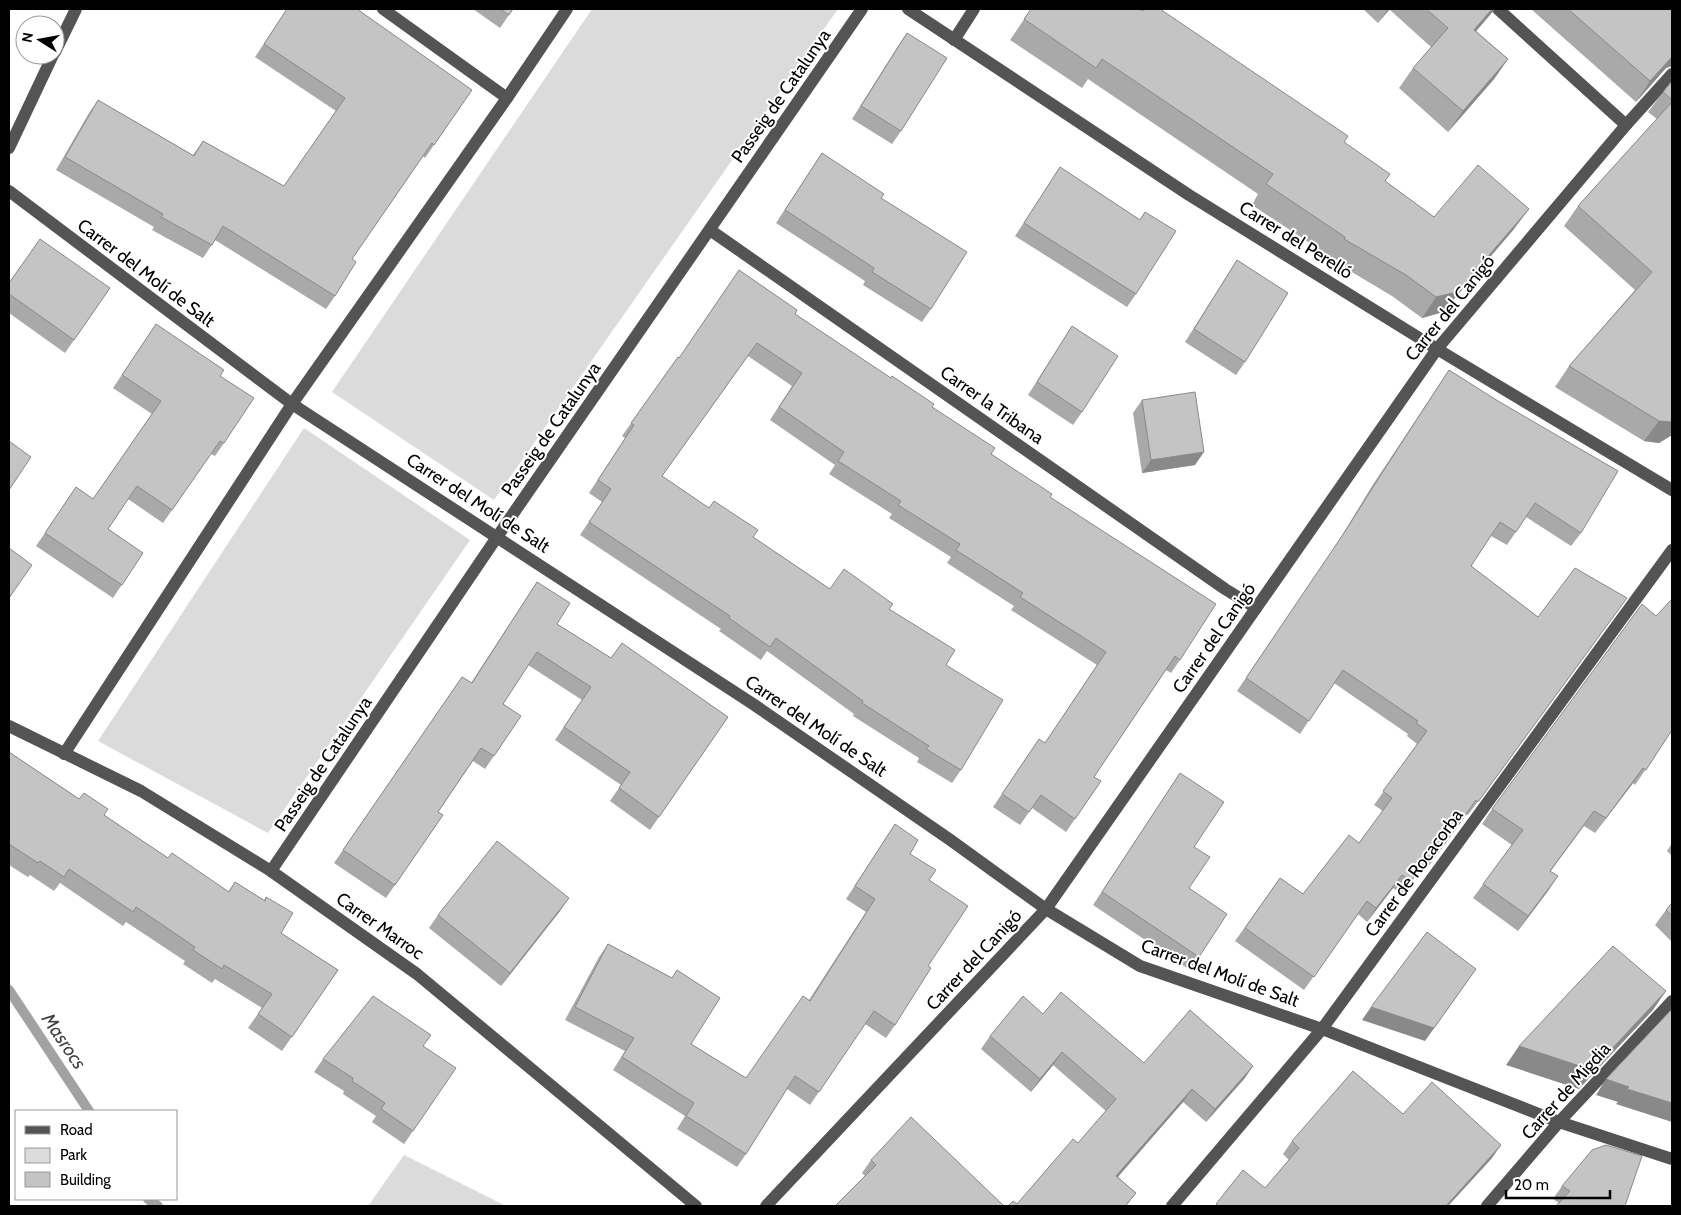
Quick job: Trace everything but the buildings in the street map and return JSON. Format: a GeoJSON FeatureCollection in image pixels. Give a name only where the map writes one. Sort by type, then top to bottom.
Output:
{"type":"FeatureCollection","features":[{"type":"Feature","properties":{"kind":"street"},"geometry":{"type":"LineString","coordinates":[[65,31],[76,9]]}},
{"type":"Feature","properties":{"kind":"street"},"geometry":{"type":"LineString","coordinates":[[384,9],[507,98]]}},
{"type":"Feature","properties":{"kind":"street"},"geometry":{"type":"LineString","coordinates":[[64,754],[292,404],[507,98],[567,9]]}},
{"type":"Feature","properties":{"kind":"street","name":"Passeig de Catalunya"},"geometry":{"type":"LineString","coordinates":[[271,871],[497,537],[862,9]]}},
{"type":"Feature","properties":{"kind":"street","name":"Carrer del Perelló"},"geometry":{"type":"LineString","coordinates":[[908,9],[1189,195],[1437,349],[1672,490]]}},
{"type":"Feature","properties":{"kind":"street"},"geometry":{"type":"LineString","coordinates":[[954,40],[974,9]]}},
{"type":"Feature","properties":{"kind":"street"},"geometry":{"type":"LineString","coordinates":[[1498,9],[1626,125]]}},
{"type":"Feature","properties":{"kind":"street"},"geometry":{"type":"LineString","coordinates":[[9,148],[48,65]]}},
{"type":"Feature","properties":{"kind":"street","name":"Carrer del Canigó"},"geometry":{"type":"LineString","coordinates":[[766,1206],[1046,909],[1437,349],[1626,125],[1672,74]]}},
{"type":"Feature","properties":{"kind":"street","name":"Carrer del Molí de Salt"},"geometry":{"type":"LineString","coordinates":[[9,191],[292,404],[753,704],[949,838],[1046,909],[1140,966],[1322,1029],[1559,1122],[1672,1159]]}},
{"type":"Feature","properties":{"kind":"street","name":"Carrer la Tribana"},"geometry":{"type":"LineString","coordinates":[[710,230],[1217,583],[1256,608]]}},
{"type":"Feature","properties":{"kind":"street","name":"Carrer de Rocacorba"},"geometry":{"type":"LineString","coordinates":[[1172,1206],[1322,1029],[1672,550]]}},
{"type":"Feature","properties":{"kind":"street","name":"Carrer Marroc"},"geometry":{"type":"LineString","coordinates":[[9,726],[141,791],[271,871],[417,974],[696,1206]]}},
{"type":"Feature","properties":{"kind":"street","name":"Carrer de Migdia"},"geometry":{"type":"LineString","coordinates":[[1487,1206],[1559,1122],[1672,1001]]}},
{"type":"Feature","properties":{"kind":"green space"},"geometry":{"type":"Polygon","coordinates":[[[592,9],[838,9],[494,500],[332,392],[592,9]]]}},
{"type":"Feature","properties":{"kind":"green space"},"geometry":{"type":"Polygon","coordinates":[[[304,428],[470,540],[268,833],[98,741],[304,428]]]}},
{"type":"Feature","properties":{"kind":"green space"},"geometry":{"type":"Polygon","coordinates":[[[404,1155],[506,1206],[368,1206],[404,1155]]]}},
{"type":"Feature","properties":{"kind":"waterway","name":"Masrocs"},"geometry":{"type":"LineString","coordinates":[[9,990],[88,1110]]}},
{"type":"Feature","properties":{"kind":"waterway","name":"Masrocs"},"geometry":{"type":"LineString","coordinates":[[149,1200],[158,1206]]}}]}
